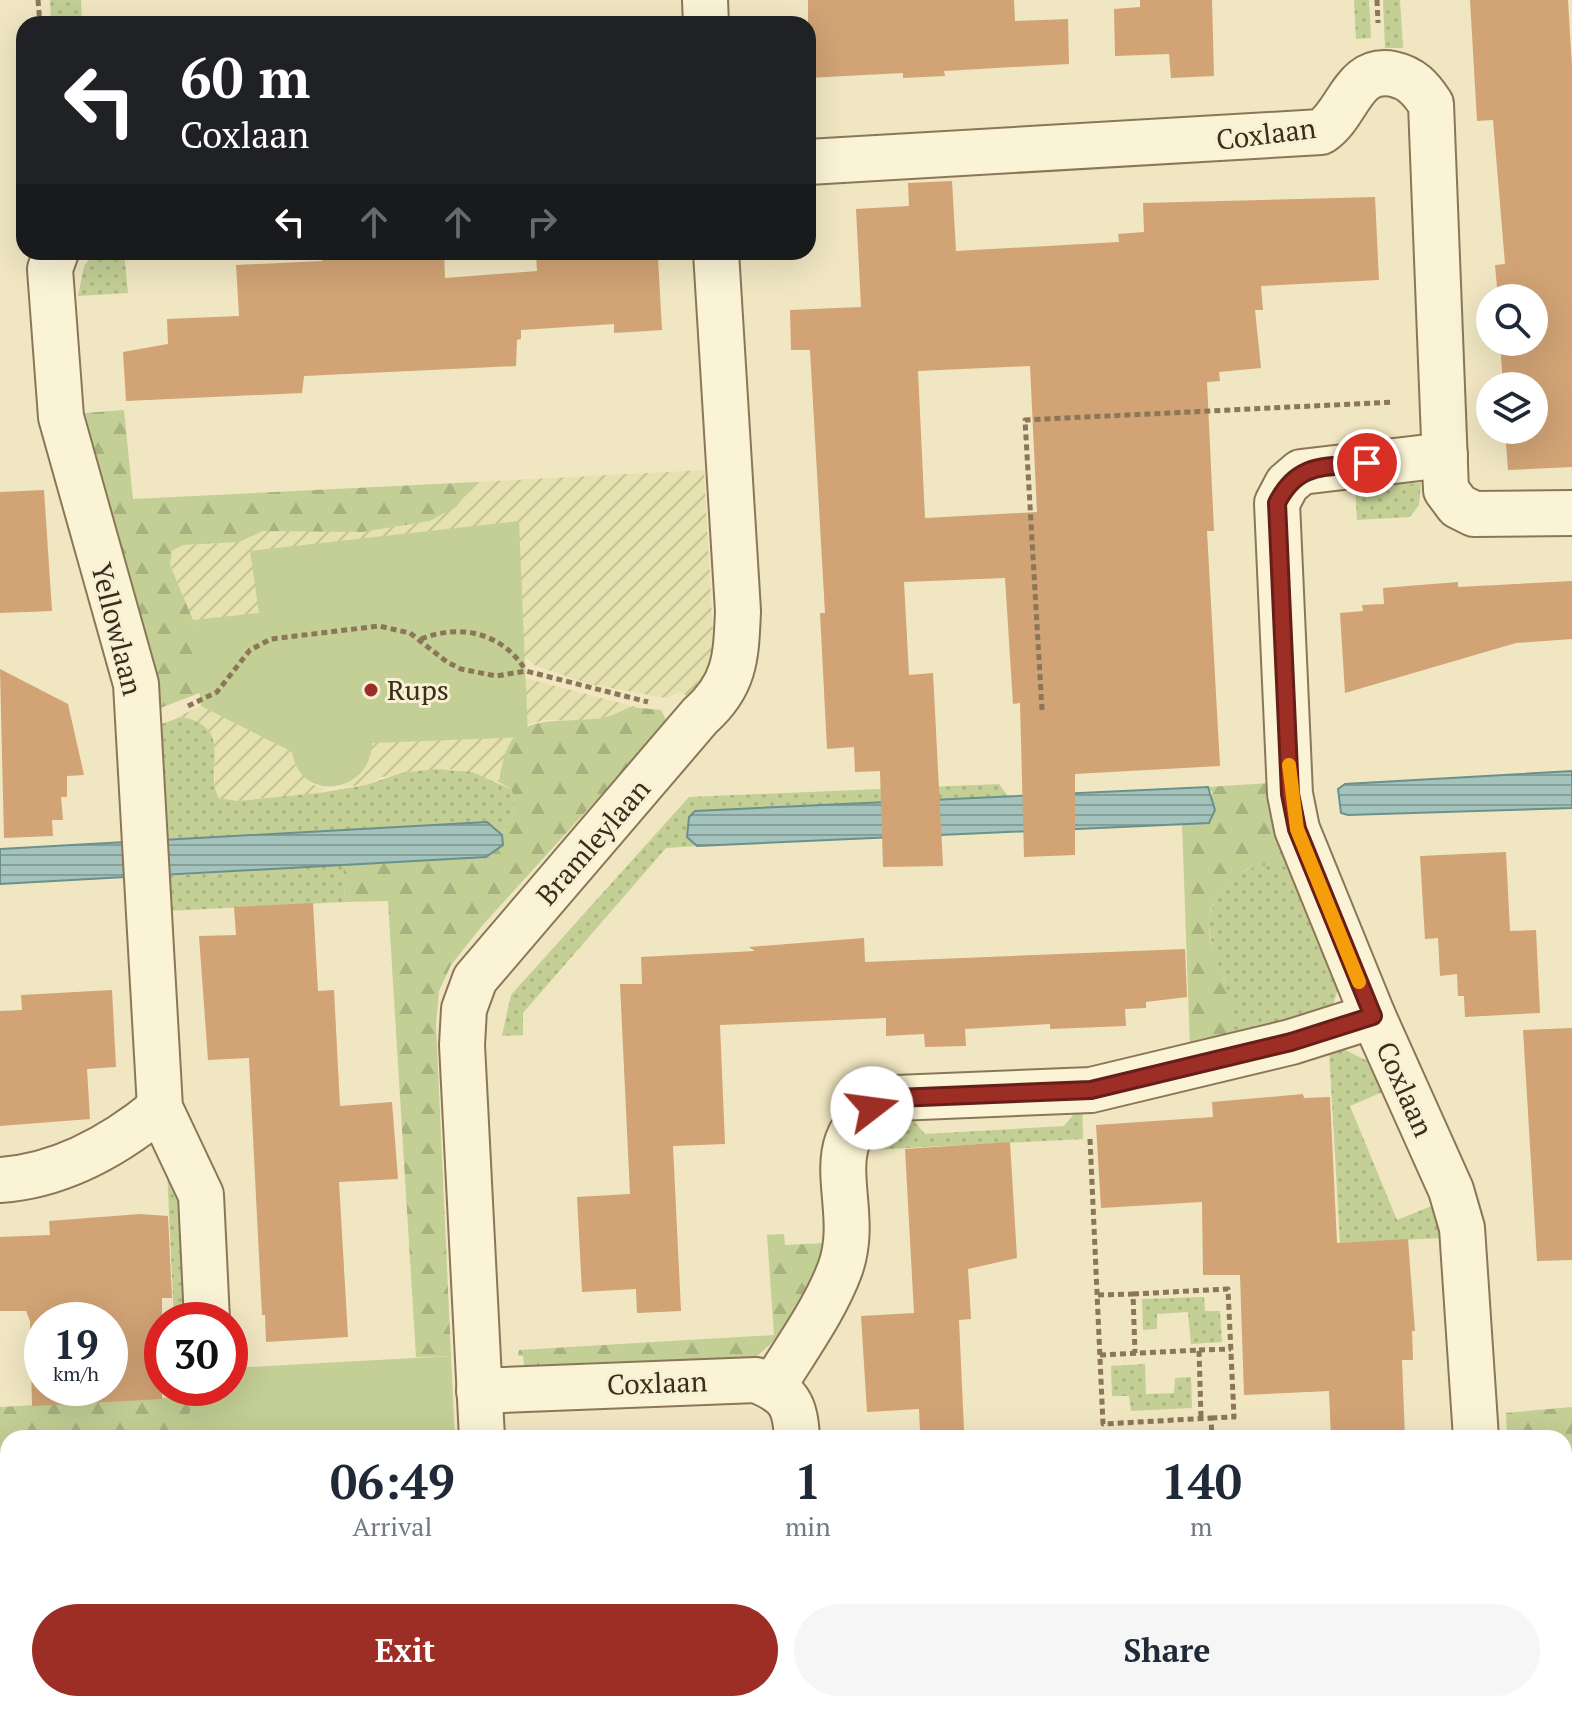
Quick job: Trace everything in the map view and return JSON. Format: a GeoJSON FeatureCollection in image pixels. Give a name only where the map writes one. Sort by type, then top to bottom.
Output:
{"type":"FeatureCollection","features":[{"type":"Feature","properties":{"kind":"street","name":"Coxlaan"},"geometry":{"type":"LineString","coordinates":[[816,162],[1321,132],[1334,123],[1363,78],[1380,72],[1402,76],[1419,86],[1431,104],[1446,490],[1458,506],[1474,514],[1572,513]]}},
{"type":"Feature","properties":{"kind":"street","name":"Yellowlaan"},"geometry":{"type":"LineString","coordinates":[[53,260],[50,269],[61,417],[136,684],[160,1108],[201,1195],[206,1302]]}},
{"type":"Feature","properties":{"kind":"street","name":"Bramleylaan"},"geometry":{"type":"LineString","coordinates":[[481,1430],[462,1045],[464,1009],[475,979],[700,716],[720,698],[736,660],[737,623],[716,260]]}},
{"type":"Feature","properties":{"kind":"street","name":"Coxlaan"},"geometry":{"type":"LineString","coordinates":[[1445,455],[1301,472],[1287,484],[1277,503],[1290,794],[1297,829],[1373,1016],[1451,1190],[1462,1228],[1475,1430]]}},
{"type":"Feature","properties":{"kind":"street"},"geometry":{"type":"LineString","coordinates":[[797,1430],[796,1412],[786,1396],[773,1387],[840,1269],[847,1237],[842,1155],[851,1129],[872,1108],[896,1098],[1088,1090],[1291,1042],[1373,1016]]}},
{"type":"Feature","properties":{"kind":"street"},"geometry":{"type":"LineString","coordinates":[[0,1180],[33,1178],[73,1162],[127,1135],[160,1108]]}},
{"type":"Feature","properties":{"kind":"street","name":"Coxlaan"},"geometry":{"type":"LineString","coordinates":[[479,1391],[740,1379],[756,1380],[773,1387]]}},
{"type":"Feature","properties":{"kind":"path"},"geometry":{"type":"LineString","coordinates":[[1042,710],[1025,420],[1443,399]]}},
{"type":"Feature","properties":{"kind":"path"},"geometry":{"type":"LineString","coordinates":[[138,724],[179,710],[217,692],[250,650],[283,635],[379,626],[410,633],[461,669],[496,676],[526,671],[700,716]]}},
{"type":"Feature","properties":{"kind":"path"},"geometry":{"type":"LineString","coordinates":[[421,639],[449,631],[486,636],[510,651],[526,671]]}},
{"type":"Feature","properties":{"kind":"path"},"geometry":{"type":"LineString","coordinates":[[1088,1090],[1103,1424],[1234,1417],[1228,1289],[1098,1295]]}},
{"type":"Feature","properties":{"kind":"path"},"geometry":{"type":"LineString","coordinates":[[1133,1294],[1135,1353]]}},
{"type":"Feature","properties":{"kind":"path"},"geometry":{"type":"LineString","coordinates":[[1100,1355],[1231,1349]]}},
{"type":"Feature","properties":{"kind":"path"},"geometry":{"type":"LineString","coordinates":[[1199,1350],[1201,1418]]}},
{"type":"Feature","properties":{"kind":"path"},"geometry":{"type":"LineString","coordinates":[[1211,1418],[1212,1430]]}},
{"type":"Feature","properties":{"kind":"shaded area"},"geometry":{"type":"Polygon","coordinates":[[[704,470],[713,635],[709,664],[689,697],[680,692],[666,698],[589,684],[536,666],[508,644],[259,614],[193,620],[170,565],[172,551],[182,545],[239,542],[263,531],[362,532],[456,507],[477,482],[704,470]]]}},
{"type":"Feature","properties":{"kind":"shaded area"},"geometry":{"type":"Polygon","coordinates":[[[525,678],[636,707],[596,720],[544,720],[526,725],[502,763],[499,782],[454,769],[382,777],[366,785],[340,787],[355,779],[370,760],[371,743],[293,762],[311,784],[326,789],[320,793],[237,801],[219,798],[215,791],[214,742],[181,717],[175,718],[212,701],[525,678]]]}},
{"type":"Feature","properties":{"kind":"green space"},"geometry":{"type":"Polygon","coordinates":[[[50,0],[81,0],[82,16],[51,16],[50,0]]]}},
{"type":"Feature","properties":{"kind":"green space"},"geometry":{"type":"Polygon","coordinates":[[[1354,0],[1369,0],[1371,38],[1356,39],[1354,0]]]}},
{"type":"Feature","properties":{"kind":"green space"},"geometry":{"type":"Polygon","coordinates":[[[1383,0],[1400,0],[1403,48],[1385,48],[1383,0]]]}},
{"type":"Feature","properties":{"kind":"green space"},"geometry":{"type":"Polygon","coordinates":[[[89,260],[125,260],[128,293],[78,296],[84,266],[89,260]]]}},
{"type":"Feature","properties":{"kind":"green space"},"geometry":{"type":"Polygon","coordinates":[[[124,410],[133,499],[477,482],[456,507],[430,521],[362,532],[263,531],[239,542],[183,545],[172,551],[170,565],[193,620],[202,692],[155,710],[86,431],[85,413],[124,410]]]}},
{"type":"Feature","properties":{"kind":"green space"},"geometry":{"type":"Polygon","coordinates":[[[1421,483],[1419,505],[1410,517],[1357,520],[1355,486],[1421,483]]]}},
{"type":"Feature","properties":{"kind":"green space"},"geometry":{"type":"Polygon","coordinates":[[[519,521],[528,737],[372,743],[369,760],[361,773],[349,782],[321,786],[308,780],[298,769],[292,752],[201,706],[193,620],[259,613],[250,551],[519,521]]]}},
{"type":"Feature","properties":{"kind":"green space"},"geometry":{"type":"Polygon","coordinates":[[[630,707],[661,710],[667,722],[482,926],[451,965],[439,991],[436,1025],[451,1356],[416,1357],[388,901],[345,902],[343,864],[492,854],[503,845],[502,835],[514,813],[511,789],[499,782],[503,760],[518,733],[542,722],[599,719],[630,707]]]}},
{"type":"Feature","properties":{"kind":"green space"},"geometry":{"type":"Polygon","coordinates":[[[181,717],[198,722],[208,730],[213,740],[215,787],[219,798],[237,801],[319,793],[366,785],[401,773],[436,769],[472,772],[511,789],[514,813],[502,835],[486,822],[160,840],[156,726],[181,717]]]}},
{"type":"Feature","properties":{"kind":"green space"},"geometry":{"type":"Polygon","coordinates":[[[1270,783],[1291,864],[1258,866],[1240,873],[1224,888],[1212,907],[1209,927],[1212,946],[1231,1004],[1231,1022],[1224,1041],[1190,1049],[1182,823],[1212,821],[1212,792],[1208,787],[1270,783]]]}},
{"type":"Feature","properties":{"kind":"green space"},"geometry":{"type":"Polygon","coordinates":[[[999,784],[1008,796],[695,811],[687,828],[687,837],[697,846],[666,848],[523,1013],[523,1035],[502,1036],[511,995],[689,797],[999,784]]]}},
{"type":"Feature","properties":{"kind":"green space"},"geometry":{"type":"Polygon","coordinates":[[[343,864],[345,902],[166,911],[167,876],[343,864]]]}},
{"type":"Feature","properties":{"kind":"green space"},"geometry":{"type":"Polygon","coordinates":[[[1291,864],[1339,986],[1332,1008],[1224,1041],[1225,982],[1214,958],[1208,921],[1216,897],[1235,875],[1256,866],[1291,864]]]}},
{"type":"Feature","properties":{"kind":"green space"},"geometry":{"type":"Polygon","coordinates":[[[1343,1049],[1374,1064],[1387,1090],[1350,1106],[1397,1220],[1434,1205],[1442,1238],[1340,1243],[1329,1050],[1343,1049]]]}},
{"type":"Feature","properties":{"kind":"green space"},"geometry":{"type":"Polygon","coordinates":[[[1082,1104],[1083,1139],[867,1150],[868,1142],[905,1111],[925,1134],[1064,1126],[1082,1104]]]}},
{"type":"Feature","properties":{"kind":"green space"},"geometry":{"type":"Polygon","coordinates":[[[167,1170],[180,1186],[189,1302],[173,1302],[167,1170]]]}},
{"type":"Feature","properties":{"kind":"green space"},"geometry":{"type":"Polygon","coordinates":[[[784,1234],[785,1245],[826,1243],[816,1274],[799,1306],[766,1349],[754,1358],[525,1373],[523,1356],[518,1356],[519,1350],[774,1335],[767,1235],[784,1234]]]}},
{"type":"Feature","properties":{"kind":"green space"},"geometry":{"type":"Polygon","coordinates":[[[1204,1297],[1205,1311],[1220,1311],[1222,1342],[1191,1344],[1188,1312],[1157,1314],[1157,1329],[1143,1330],[1142,1299],[1204,1297]]]}},
{"type":"Feature","properties":{"kind":"green space"},"geometry":{"type":"Polygon","coordinates":[[[451,1356],[455,1430],[180,1430],[188,1421],[191,1406],[248,1406],[248,1367],[451,1356]]]}},
{"type":"Feature","properties":{"kind":"green space"},"geometry":{"type":"Polygon","coordinates":[[[1145,1364],[1146,1394],[1174,1393],[1175,1378],[1191,1377],[1192,1408],[1131,1411],[1129,1396],[1112,1396],[1111,1366],[1145,1364]]]}},
{"type":"Feature","properties":{"kind":"green space"},"geometry":{"type":"Polygon","coordinates":[[[144,1399],[144,1406],[192,1406],[188,1421],[180,1430],[0,1430],[0,1407],[128,1406],[128,1400],[144,1399]]]}},
{"type":"Feature","properties":{"kind":"green space"},"geometry":{"type":"Polygon","coordinates":[[[1572,1407],[1572,1430],[1507,1430],[1506,1413],[1572,1407]]]}},
{"type":"Feature","properties":{"kind":"water"},"geometry":{"type":"Polygon","coordinates":[[[1572,771],[1572,808],[1341,813],[1338,789],[1345,784],[1572,771]]]}},
{"type":"Feature","properties":{"kind":"water"},"geometry":{"type":"Polygon","coordinates":[[[1208,787],[1215,810],[1209,823],[697,846],[687,837],[689,817],[695,811],[1208,787]]]}},
{"type":"Feature","properties":{"kind":"water"},"geometry":{"type":"Polygon","coordinates":[[[487,822],[502,835],[503,845],[486,857],[0,884],[0,849],[487,822]]]}},
{"type":"Feature","properties":{"kind":"building"},"geometry":{"type":"Polygon","coordinates":[[[808,0],[1014,0],[1015,21],[1068,19],[1069,64],[944,71],[945,76],[903,78],[903,73],[816,78],[816,16],[808,16],[808,0]]]}},
{"type":"Feature","properties":{"kind":"building"},"geometry":{"type":"Polygon","coordinates":[[[1140,0],[1212,0],[1214,76],[1171,78],[1169,54],[1115,56],[1114,9],[1140,7],[1140,0]]]}},
{"type":"Feature","properties":{"kind":"building"},"geometry":{"type":"Polygon","coordinates":[[[1470,0],[1568,0],[1572,67],[1572,467],[1508,470],[1506,444],[1548,444],[1548,372],[1502,372],[1501,356],[1548,356],[1548,284],[1497,284],[1495,265],[1505,264],[1493,120],[1477,121],[1470,0]]]}},
{"type":"Feature","properties":{"kind":"building"},"geometry":{"type":"Polygon","coordinates":[[[952,181],[956,251],[1119,242],[1118,234],[1144,232],[1143,203],[1375,197],[1379,280],[1261,286],[1263,310],[1255,310],[1261,368],[1219,372],[1220,381],[1207,382],[1214,531],[1207,531],[1220,766],[1075,774],[1075,855],[1024,857],[1020,703],[1013,704],[1005,578],[904,582],[909,675],[933,673],[943,866],[883,867],[880,771],[855,772],[854,747],[827,749],[820,613],[825,613],[810,350],[791,350],[790,310],[861,307],[856,209],[909,206],[908,183],[952,181]],[[1030,366],[918,371],[925,518],[1037,512],[1030,366]]]}},
{"type":"Feature","properties":{"kind":"building"},"geometry":{"type":"Polygon","coordinates":[[[444,260],[445,278],[537,271],[536,260],[658,260],[662,330],[614,333],[614,324],[521,330],[521,339],[517,340],[516,366],[304,376],[302,393],[126,401],[123,352],[168,344],[167,319],[239,316],[236,265],[444,260]]]}},
{"type":"Feature","properties":{"kind":"building"},"geometry":{"type":"Polygon","coordinates":[[[44,490],[52,611],[0,613],[0,492],[44,490]]]}},
{"type":"Feature","properties":{"kind":"building"},"geometry":{"type":"Polygon","coordinates":[[[1572,581],[1572,639],[1516,643],[1345,693],[1340,613],[1363,611],[1362,605],[1384,604],[1383,588],[1458,582],[1458,587],[1572,581]]]}},
{"type":"Feature","properties":{"kind":"building"},"geometry":{"type":"Polygon","coordinates":[[[0,669],[68,704],[84,775],[67,776],[67,797],[61,797],[63,820],[52,820],[53,836],[4,838],[0,669]]]}},
{"type":"Feature","properties":{"kind":"building"},"geometry":{"type":"Polygon","coordinates":[[[1506,852],[1510,931],[1536,930],[1540,1013],[1465,1017],[1464,996],[1458,996],[1457,974],[1440,976],[1438,938],[1425,939],[1420,856],[1506,852]]]}},
{"type":"Feature","properties":{"kind":"building"},"geometry":{"type":"Polygon","coordinates":[[[313,903],[318,991],[334,990],[340,1106],[392,1102],[398,1179],[339,1182],[348,1337],[266,1342],[249,1058],[208,1060],[199,936],[236,935],[234,907],[313,903]]]}},
{"type":"Feature","properties":{"kind":"building"},"geometry":{"type":"Polygon","coordinates":[[[864,938],[865,962],[1185,949],[1187,997],[1146,1002],[1146,1008],[1125,1009],[1126,1026],[1050,1029],[1050,1024],[965,1029],[966,1046],[925,1047],[924,1034],[886,1036],[886,1018],[720,1025],[725,1144],[673,1146],[681,1311],[637,1313],[636,1289],[582,1292],[577,1197],[630,1194],[620,984],[642,984],[641,957],[755,951],[749,947],[864,938]]]}},
{"type":"Feature","properties":{"kind":"building"},"geometry":{"type":"Polygon","coordinates":[[[112,990],[116,1067],[87,1069],[90,1119],[0,1126],[0,1011],[22,1010],[21,995],[112,990]]]}},
{"type":"Feature","properties":{"kind":"building"},"geometry":{"type":"Polygon","coordinates":[[[1572,1028],[1572,1260],[1537,1261],[1523,1030],[1572,1028]]]}},
{"type":"Feature","properties":{"kind":"building"},"geometry":{"type":"Polygon","coordinates":[[[1303,1094],[1304,1098],[1330,1097],[1337,1243],[1408,1239],[1415,1331],[1412,1331],[1413,1360],[1402,1360],[1405,1430],[1331,1430],[1329,1391],[1244,1395],[1240,1275],[1203,1275],[1202,1202],[1101,1208],[1096,1125],[1213,1117],[1212,1102],[1303,1094]]]}},
{"type":"Feature","properties":{"kind":"building"},"geometry":{"type":"Polygon","coordinates":[[[1010,1142],[1017,1258],[968,1269],[971,1319],[959,1320],[964,1430],[920,1430],[919,1409],[867,1412],[861,1316],[914,1313],[905,1149],[1010,1142]]]}},
{"type":"Feature","properties":{"kind":"building"},"geometry":{"type":"Polygon","coordinates":[[[140,1214],[168,1216],[172,1298],[162,1298],[162,1302],[144,1302],[144,1400],[128,1401],[128,1302],[24,1302],[24,1311],[0,1311],[0,1237],[50,1235],[49,1221],[140,1214]]]}},
{"type":"Feature","properties":{"kind":"slow traffic"},"geometry":{"type":"LineString","coordinates":[[1289,765],[1290,794],[1297,829],[1359,982]]}},
{"type":"Feature","properties":{"kind":"place","name":"Rups"},"geometry":{"type":"Point","coordinates":[371,690]}},
{"type":"Feature","properties":{"kind":"route"},"geometry":{"type":"LineString","coordinates":[[872,1108],[896,1098],[1091,1090],[1291,1042],[1373,1016],[1297,829],[1290,794],[1277,503],[1287,484],[1301,472],[1367,463]]}}]}
